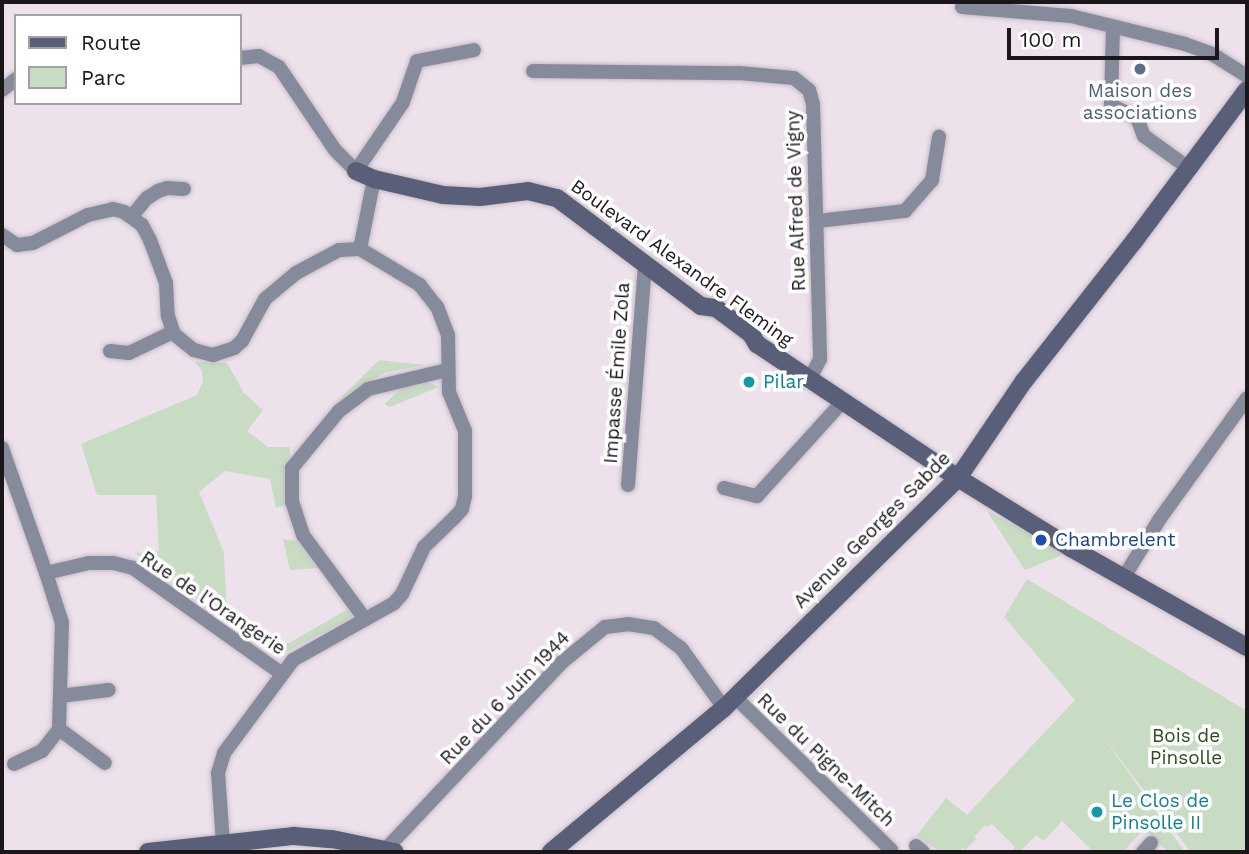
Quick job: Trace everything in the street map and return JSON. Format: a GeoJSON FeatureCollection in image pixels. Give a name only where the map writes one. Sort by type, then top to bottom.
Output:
{"type":"FeatureCollection","features":[{"type":"Feature","properties":{"kind":"street"},"geometry":{"type":"LineString","coordinates":[[962,7],[1071,16],[1185,44],[1212,54],[1247,76]]}},
{"type":"Feature","properties":{"kind":"street"},"geometry":{"type":"LineString","coordinates":[[1114,27],[1111,105],[1137,118],[1144,136],[1190,169]]}},
{"type":"Feature","properties":{"kind":"street"},"geometry":{"type":"LineString","coordinates":[[356,171],[403,102],[417,61],[474,50]]}},
{"type":"Feature","properties":{"kind":"street","name":"Boulevard Alexandre Fleming"},"geometry":{"type":"LineString","coordinates":[[242,58],[259,56],[279,67],[335,150],[356,171],[374,179],[463,197],[513,190],[543,193],[557,198],[701,306],[716,308],[751,334],[757,344],[958,478],[1124,577],[1247,646]]}},
{"type":"Feature","properties":{"kind":"street","name":"Rue Alfred de Vigny"},"geometry":{"type":"LineString","coordinates":[[533,71],[739,73],[794,78],[809,90],[813,104],[818,221],[820,359],[810,379]]}},
{"type":"Feature","properties":{"kind":"street","name":"Avenue Georges Sabde"},"geometry":{"type":"LineString","coordinates":[[551,852],[729,703],[958,478],[1024,380],[1190,169],[1247,90]]}},
{"type":"Feature","properties":{"kind":"street"},"geometry":{"type":"LineString","coordinates":[[818,221],[905,211],[924,193],[932,180],[939,137]]}},
{"type":"Feature","properties":{"kind":"street"},"geometry":{"type":"LineString","coordinates":[[360,249],[374,179]]}},
{"type":"Feature","properties":{"kind":"street"},"geometry":{"type":"LineString","coordinates":[[131,217],[147,198],[158,191],[167,188],[184,189]]}},
{"type":"Feature","properties":{"kind":"street"},"geometry":{"type":"LineString","coordinates":[[2,236],[9,243],[26,244],[102,211],[113,209],[131,217],[142,225],[166,283],[168,316],[173,332],[184,343],[204,354],[234,348],[250,330],[265,299],[296,273],[339,250],[360,249],[420,285],[437,307],[448,335],[449,392],[466,443],[462,509],[428,541],[402,594],[365,619],[293,660],[282,674],[220,761],[223,844]]}},
{"type":"Feature","properties":{"kind":"street","name":"Impasse Émile Zola"},"geometry":{"type":"LineString","coordinates":[[628,485],[645,264]]}},
{"type":"Feature","properties":{"kind":"street"},"geometry":{"type":"LineString","coordinates":[[110,351],[129,353],[173,332]]}},
{"type":"Feature","properties":{"kind":"street"},"geometry":{"type":"LineString","coordinates":[[365,619],[303,535],[292,502],[292,468],[339,411],[368,389],[447,370]]}},
{"type":"Feature","properties":{"kind":"street"},"geometry":{"type":"LineString","coordinates":[[1124,577],[1159,520],[1247,398]]}},
{"type":"Feature","properties":{"kind":"street"},"geometry":{"type":"LineString","coordinates":[[723,488],[757,496],[843,401]]}},
{"type":"Feature","properties":{"kind":"street"},"geometry":{"type":"LineString","coordinates":[[2,448],[62,623],[59,729],[42,751],[14,764]]}},
{"type":"Feature","properties":{"kind":"street","name":"Rue de l'Orangerie"},"geometry":{"type":"LineString","coordinates":[[46,573],[89,563],[113,563],[133,568],[282,674]]}},
{"type":"Feature","properties":{"kind":"street","name":"Rue du 6 Juin 1944"},"geometry":{"type":"LineString","coordinates":[[390,851],[561,663],[605,627],[628,624],[654,628],[681,648],[729,703]]}},
{"type":"Feature","properties":{"kind":"street"},"geometry":{"type":"LineString","coordinates":[[60,696],[108,690]]}},
{"type":"Feature","properties":{"kind":"street","name":"Rue du Pigne-Mitch"},"geometry":{"type":"LineString","coordinates":[[729,703],[891,850]]}},
{"type":"Feature","properties":{"kind":"street"},"geometry":{"type":"LineString","coordinates":[[59,729],[105,763]]}},
{"type":"Feature","properties":{"kind":"street"},"geometry":{"type":"LineString","coordinates":[[148,852],[308,836],[390,851]]}},
{"type":"Feature","properties":{"kind":"green space"},"geometry":{"type":"Polygon","coordinates":[[[379,360],[424,365],[384,373],[335,404],[379,360]]]}},
{"type":"Feature","properties":{"kind":"green space"},"geometry":{"type":"Polygon","coordinates":[[[195,362],[227,363],[244,393],[263,410],[247,431],[268,447],[290,447],[287,505],[276,508],[270,479],[225,471],[199,492],[224,552],[227,621],[135,553],[159,551],[156,495],[97,495],[81,444],[197,395],[203,381],[202,371],[195,362]]]}},
{"type":"Feature","properties":{"kind":"green space"},"geometry":{"type":"Polygon","coordinates":[[[425,381],[439,387],[390,407],[384,404],[401,389],[425,381]]]}},
{"type":"Feature","properties":{"kind":"green space"},"geometry":{"type":"Polygon","coordinates":[[[987,511],[1067,553],[1025,570],[987,511]]]}},
{"type":"Feature","properties":{"kind":"green space"},"geometry":{"type":"Polygon","coordinates":[[[283,539],[302,542],[319,568],[290,570],[283,539]]]}},
{"type":"Feature","properties":{"kind":"green space","name":"Bois de Pinsolle"},"geometry":{"type":"Polygon","coordinates":[[[1027,579],[1247,711],[1247,852],[1191,852],[1101,734],[1185,852],[1168,852],[1144,829],[1123,852],[1094,852],[1062,821],[1044,841],[1036,835],[1020,852],[1011,852],[1015,847],[992,824],[988,827],[985,825],[965,850],[963,848],[958,852],[940,852],[917,835],[946,798],[967,815],[1075,700],[1004,617],[1027,579]]]}},
{"type":"Feature","properties":{"kind":"green space"},"geometry":{"type":"Polygon","coordinates":[[[348,609],[355,616],[278,656],[260,644],[277,647],[289,643],[348,609]]]}},
{"type":"Feature","properties":{"kind":"place","name":"Maison des associations"},"geometry":{"type":"Point","coordinates":[1140,69]}},
{"type":"Feature","properties":{"kind":"place","name":"Pilar"},"geometry":{"type":"Point","coordinates":[749,382]}},
{"type":"Feature","properties":{"kind":"place","name":"Chambrelent"},"geometry":{"type":"Point","coordinates":[1041,540]}},
{"type":"Feature","properties":{"kind":"place","name":"Le Clos de Pinsolle II"},"geometry":{"type":"Point","coordinates":[1097,812]}}]}
